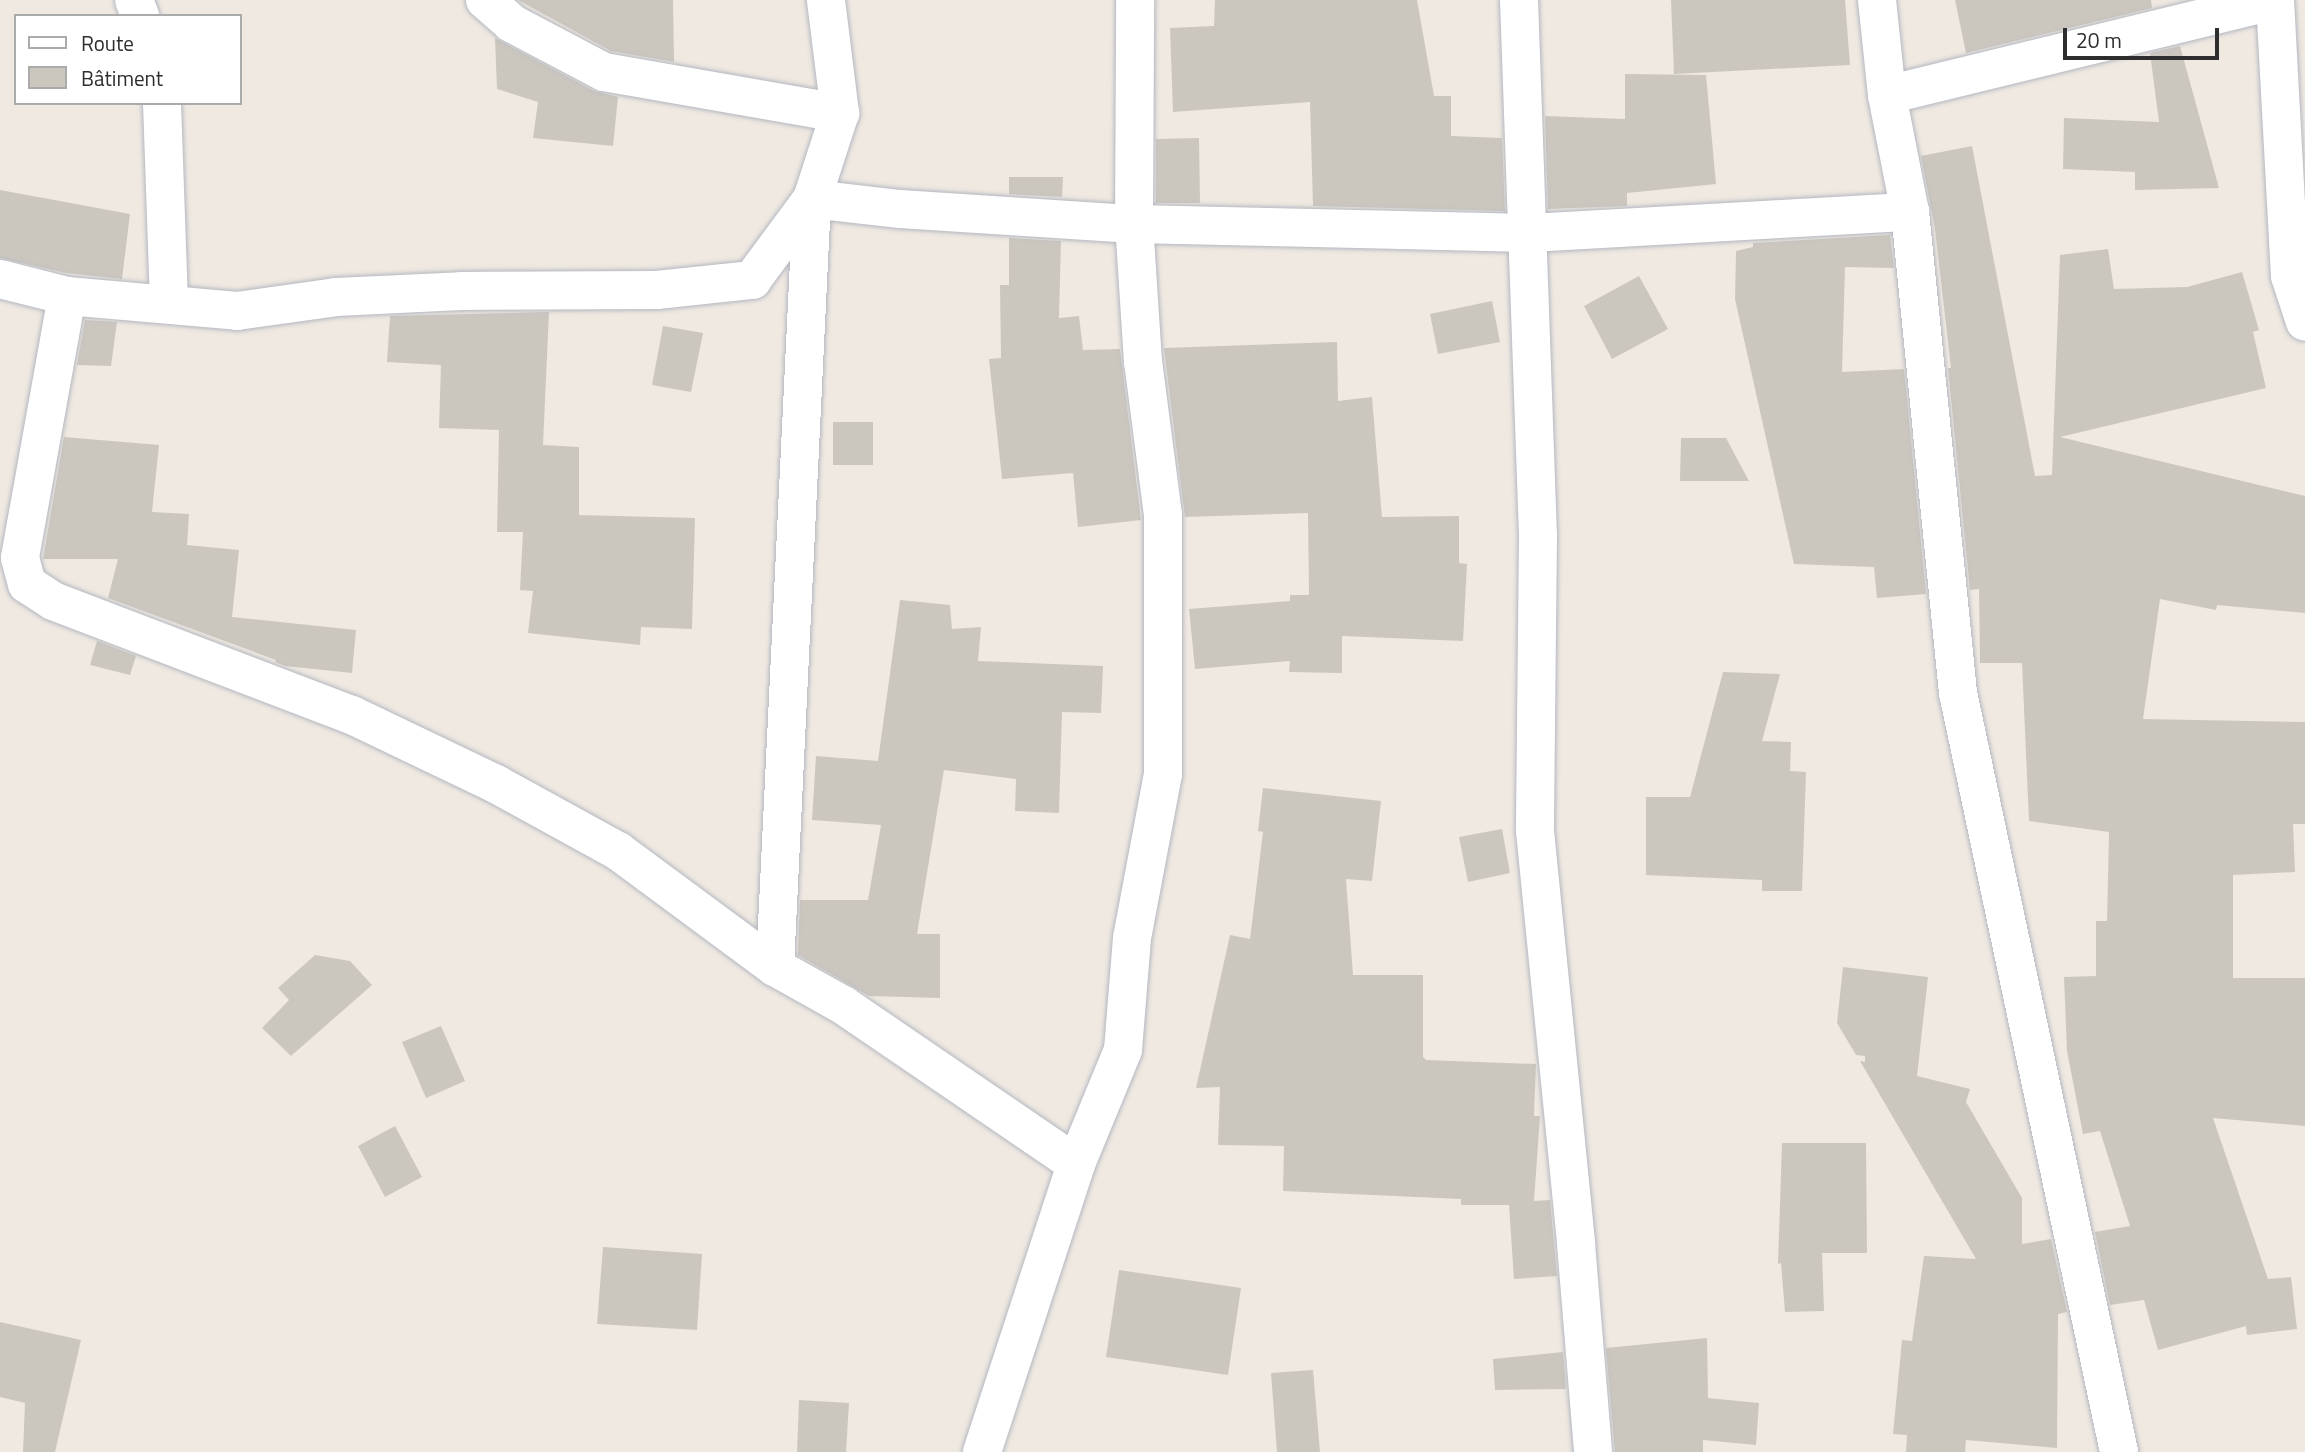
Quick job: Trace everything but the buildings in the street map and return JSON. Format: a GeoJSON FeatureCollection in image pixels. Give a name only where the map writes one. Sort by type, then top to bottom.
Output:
{"type":"FeatureCollection","features":[{"type":"Feature","properties":{"kind":"street"},"geometry":{"type":"LineString","coordinates":[[485,0],[511,23],[604,72],[839,113]]}},
{"type":"Feature","properties":{"kind":"street"},"geometry":{"type":"LineString","coordinates":[[775,967],[812,199],[839,113],[826,0]]}},
{"type":"Feature","properties":{"kind":"street"},"geometry":{"type":"LineString","coordinates":[[982,1452],[1076,1164],[1123,1050],[1132,938],[1163,774],[1163,514],[1143,362],[1134,224],[1135,0]]}},
{"type":"Feature","properties":{"kind":"street"},"geometry":{"type":"LineString","coordinates":[[1520,0],[1530,233],[1538,535],[1535,831],[1576,1244],[1593,1452]]}},
{"type":"Feature","properties":{"kind":"street"},"geometry":{"type":"LineString","coordinates":[[1877,0],[1887,95],[1910,212],[1958,693],[2119,1452]]}},
{"type":"Feature","properties":{"kind":"street"},"geometry":{"type":"LineString","coordinates":[[1887,95],[2263,1],[2290,276],[2305,322]]}},
{"type":"Feature","properties":{"kind":"street"},"geometry":{"type":"LineString","coordinates":[[162,105],[169,303]]}},
{"type":"Feature","properties":{"kind":"street"},"geometry":{"type":"LineString","coordinates":[[812,199],[900,209],[1134,224],[1530,233],[1910,212]]}},
{"type":"Feature","properties":{"kind":"street"},"geometry":{"type":"LineString","coordinates":[[0,279],[67,296],[237,311],[336,297],[461,291],[657,290],[752,281],[812,199]]}},
{"type":"Feature","properties":{"kind":"street"},"geometry":{"type":"LineString","coordinates":[[67,296],[20,558],[27,584],[52,601],[352,715],[496,784],[618,851],[775,967],[843,1005],[1076,1164]]}}]}
